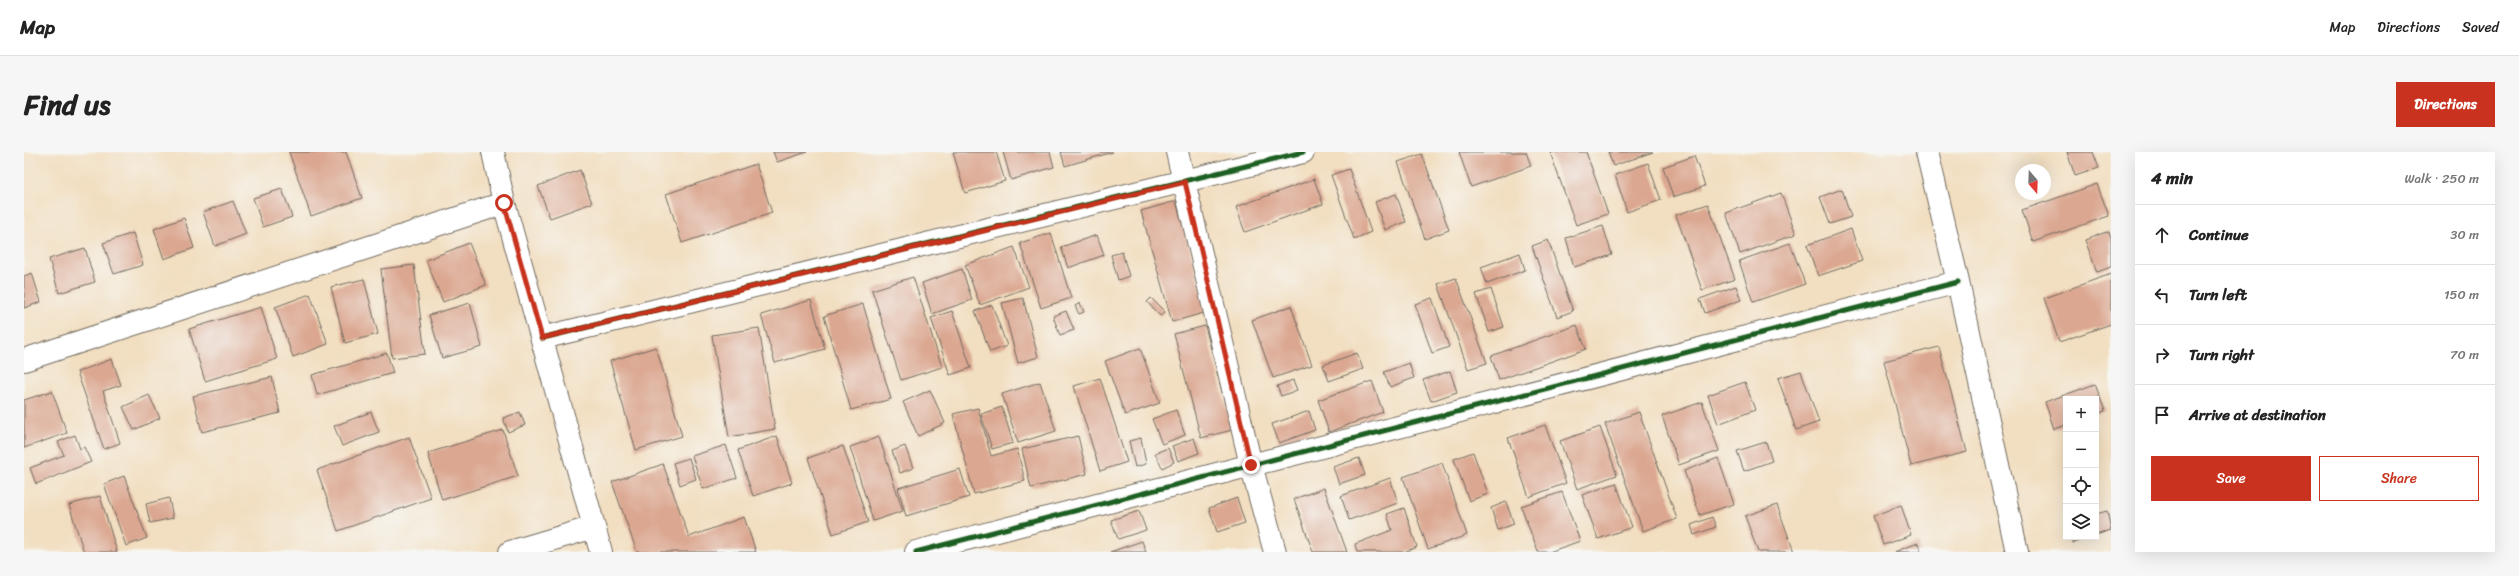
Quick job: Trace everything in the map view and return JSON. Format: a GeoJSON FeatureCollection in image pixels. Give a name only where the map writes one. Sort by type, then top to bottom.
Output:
{"type":"FeatureCollection","features":[{"type":"Feature","properties":{"kind":"street"},"geometry":{"type":"LineString","coordinates":[[493,152],[504,203],[601,552]]}},
{"type":"Feature","properties":{"kind":"street"},"geometry":{"type":"LineString","coordinates":[[1177,152],[1251,465],[1274,552]]}},
{"type":"Feature","properties":{"kind":"street"},"geometry":{"type":"LineString","coordinates":[[542,338],[1185,182],[1302,152]]}},
{"type":"Feature","properties":{"kind":"street"},"geometry":{"type":"LineString","coordinates":[[1927,152],[1958,282],[2017,552]]}},
{"type":"Feature","properties":{"kind":"street"},"geometry":{"type":"LineString","coordinates":[[24,360],[504,203]]}},
{"type":"Feature","properties":{"kind":"street"},"geometry":{"type":"LineString","coordinates":[[916,552],[1958,282]]}},
{"type":"Feature","properties":{"kind":"street"},"geometry":{"type":"LineString","coordinates":[[510,552],[594,527]]}},
{"type":"Feature","properties":{"kind":"building"},"geometry":{"type":"Polygon","coordinates":[[[289,152],[346,152],[362,198],[311,216],[289,152]]]}},
{"type":"Feature","properties":{"kind":"building"},"geometry":{"type":"Polygon","coordinates":[[[773,152],[807,152],[777,162],[773,152]]]}},
{"type":"Feature","properties":{"kind":"building"},"geometry":{"type":"Polygon","coordinates":[[[953,152],[996,152],[1005,181],[965,193],[953,152]]]}},
{"type":"Feature","properties":{"kind":"building"},"geometry":{"type":"Polygon","coordinates":[[[1003,152],[1050,152],[1054,167],[1011,180],[1003,152]]]}},
{"type":"Feature","properties":{"kind":"building"},"geometry":{"type":"Polygon","coordinates":[[[1061,152],[1113,152],[1065,166],[1061,152]]]}},
{"type":"Feature","properties":{"kind":"building"},"geometry":{"type":"Polygon","coordinates":[[[1459,152],[1526,152],[1531,166],[1471,187],[1459,152]]]}},
{"type":"Feature","properties":{"kind":"building"},"geometry":{"type":"Polygon","coordinates":[[[1550,152],[1586,152],[1608,214],[1576,225],[1550,152]]]}},
{"type":"Feature","properties":{"kind":"building"},"geometry":{"type":"Polygon","coordinates":[[[1608,152],[1653,152],[1613,166],[1608,152]]]}},
{"type":"Feature","properties":{"kind":"building"},"geometry":{"type":"Polygon","coordinates":[[[2067,152],[2093,152],[2099,168],[2075,176],[2067,152]]]}},
{"type":"Feature","properties":{"kind":"building"},"geometry":{"type":"Polygon","coordinates":[[[1422,154],[1449,230],[1425,239],[1398,162],[1422,154]]]}},
{"type":"Feature","properties":{"kind":"building"},"geometry":{"type":"Polygon","coordinates":[[[1694,156],[1705,186],[1673,197],[1663,167],[1694,156]]]}},
{"type":"Feature","properties":{"kind":"building"},"geometry":{"type":"Polygon","coordinates":[[[1648,163],[1661,200],[1627,212],[1615,175],[1648,163]]]}},
{"type":"Feature","properties":{"kind":"building"},"geometry":{"type":"Polygon","coordinates":[[[756,164],[772,213],[682,243],[666,194],[756,164]]]}},
{"type":"Feature","properties":{"kind":"building"},"geometry":{"type":"Polygon","coordinates":[[[1349,169],[1371,232],[1354,239],[1331,175],[1349,169]]]}},
{"type":"Feature","properties":{"kind":"building"},"geometry":{"type":"Polygon","coordinates":[[[580,170],[592,203],[550,218],[538,186],[580,170]]]}},
{"type":"Feature","properties":{"kind":"building"},"geometry":{"type":"Polygon","coordinates":[[[1314,179],[1323,204],[1245,232],[1236,207],[1314,179]]]}},
{"type":"Feature","properties":{"kind":"building"},"geometry":{"type":"Polygon","coordinates":[[[2097,184],[2109,216],[2033,242],[2022,210],[2097,184]]]}},
{"type":"Feature","properties":{"kind":"building"},"geometry":{"type":"Polygon","coordinates":[[[282,189],[292,217],[263,227],[253,198],[282,189]]]}},
{"type":"Feature","properties":{"kind":"building"},"geometry":{"type":"Polygon","coordinates":[[[1842,189],[1851,217],[1830,224],[1820,197],[1842,189]]]}},
{"type":"Feature","properties":{"kind":"building"},"geometry":{"type":"Polygon","coordinates":[[[1781,193],[1796,234],[1740,254],[1726,213],[1781,193]]]}},
{"type":"Feature","properties":{"kind":"building"},"geometry":{"type":"Polygon","coordinates":[[[1396,194],[1406,222],[1385,230],[1375,202],[1396,194]]]}},
{"type":"Feature","properties":{"kind":"building"},"geometry":{"type":"Polygon","coordinates":[[[233,201],[246,234],[215,246],[203,212],[233,201]]]}},
{"type":"Feature","properties":{"kind":"building"},"geometry":{"type":"Polygon","coordinates":[[[1176,201],[1207,312],[1172,322],[1141,211],[1176,201]]]}},
{"type":"Feature","properties":{"kind":"building"},"geometry":{"type":"Polygon","coordinates":[[[1708,204],[1735,279],[1702,290],[1676,215],[1708,204]]]}},
{"type":"Feature","properties":{"kind":"building"},"geometry":{"type":"Polygon","coordinates":[[[184,218],[194,248],[164,259],[154,229],[184,218]]]}},
{"type":"Feature","properties":{"kind":"building"},"geometry":{"type":"Polygon","coordinates":[[[1603,226],[1612,255],[1574,267],[1566,238],[1603,226]]]}},
{"type":"Feature","properties":{"kind":"building"},"geometry":{"type":"Polygon","coordinates":[[[1851,229],[1862,261],[1818,276],[1807,245],[1851,229]]]}},
{"type":"Feature","properties":{"kind":"building"},"geometry":{"type":"Polygon","coordinates":[[[2109,231],[2111,238],[2111,267],[2097,272],[2085,240],[2109,231]]]}},
{"type":"Feature","properties":{"kind":"building"},"geometry":{"type":"Polygon","coordinates":[[[133,233],[143,265],[114,274],[103,243],[133,233]]]}},
{"type":"Feature","properties":{"kind":"building"},"geometry":{"type":"Polygon","coordinates":[[[1051,233],[1071,298],[1041,308],[1020,243],[1051,233]]]}},
{"type":"Feature","properties":{"kind":"building"},"geometry":{"type":"Polygon","coordinates":[[[1097,235],[1104,255],[1068,268],[1061,247],[1097,235]]]}},
{"type":"Feature","properties":{"kind":"building"},"geometry":{"type":"Polygon","coordinates":[[[1548,240],[1573,311],[1557,317],[1532,246],[1548,240]]]}},
{"type":"Feature","properties":{"kind":"building"},"geometry":{"type":"Polygon","coordinates":[[[469,243],[486,285],[443,302],[426,260],[469,243]]]}},
{"type":"Feature","properties":{"kind":"building"},"geometry":{"type":"Polygon","coordinates":[[[1790,243],[1805,284],[1753,302],[1739,261],[1790,243]]]}},
{"type":"Feature","properties":{"kind":"building"},"geometry":{"type":"Polygon","coordinates":[[[1014,247],[1029,287],[980,305],[965,265],[1014,247]]]}},
{"type":"Feature","properties":{"kind":"building"},"geometry":{"type":"Polygon","coordinates":[[[85,248],[95,282],[59,293],[49,259],[85,248]]]}},
{"type":"Feature","properties":{"kind":"building"},"geometry":{"type":"Polygon","coordinates":[[[1122,252],[1129,276],[1118,280],[1111,255],[1122,252]]]}},
{"type":"Feature","properties":{"kind":"building"},"geometry":{"type":"Polygon","coordinates":[[[1520,253],[1525,270],[1487,284],[1481,267],[1520,253]]]}},
{"type":"Feature","properties":{"kind":"building"},"geometry":{"type":"Polygon","coordinates":[[[414,265],[425,354],[392,358],[381,269],[414,265]]]}},
{"type":"Feature","properties":{"kind":"building"},"geometry":{"type":"Polygon","coordinates":[[[962,269],[972,300],[932,314],[922,283],[962,269]]]}},
{"type":"Feature","properties":{"kind":"building"},"geometry":{"type":"Polygon","coordinates":[[[32,273],[41,302],[24,308],[24,276],[32,273]]]}},
{"type":"Feature","properties":{"kind":"building"},"geometry":{"type":"Polygon","coordinates":[[[2111,274],[2111,324],[2059,342],[2044,298],[2111,274]]]}},
{"type":"Feature","properties":{"kind":"building"},"geometry":{"type":"Polygon","coordinates":[[[913,277],[942,367],[901,380],[872,290],[913,277]]]}},
{"type":"Feature","properties":{"kind":"building"},"geometry":{"type":"Polygon","coordinates":[[[1456,278],[1487,363],[1468,369],[1438,284],[1456,278]]]}},
{"type":"Feature","properties":{"kind":"building"},"geometry":{"type":"Polygon","coordinates":[[[364,279],[378,334],[345,343],[331,287],[364,279]]]}},
{"type":"Feature","properties":{"kind":"building"},"geometry":{"type":"Polygon","coordinates":[[[1736,286],[1741,300],[1705,313],[1700,299],[1736,286]]]}},
{"type":"Feature","properties":{"kind":"building"},"geometry":{"type":"Polygon","coordinates":[[[1491,289],[1504,327],[1489,332],[1476,294],[1491,289]]]}},
{"type":"Feature","properties":{"kind":"building"},"geometry":{"type":"Polygon","coordinates":[[[310,294],[328,344],[293,357],[275,307],[310,294]]]}},
{"type":"Feature","properties":{"kind":"building"},"geometry":{"type":"Polygon","coordinates":[[[1023,298],[1038,357],[1018,363],[1002,303],[1023,298]]]}},
{"type":"Feature","properties":{"kind":"building"},"geometry":{"type":"Polygon","coordinates":[[[1151,298],[1165,312],[1160,316],[1147,302],[1151,298]]]}},
{"type":"Feature","properties":{"kind":"building"},"geometry":{"type":"Polygon","coordinates":[[[1432,298],[1449,347],[1432,353],[1415,304],[1432,298]]]}},
{"type":"Feature","properties":{"kind":"building"},"geometry":{"type":"Polygon","coordinates":[[[811,300],[825,349],[775,363],[761,315],[811,300]]]}},
{"type":"Feature","properties":{"kind":"building"},"geometry":{"type":"Polygon","coordinates":[[[470,303],[482,347],[442,358],[429,315],[470,303]]]}},
{"type":"Feature","properties":{"kind":"building"},"geometry":{"type":"Polygon","coordinates":[[[1080,303],[1084,312],[1079,314],[1075,306],[1080,303]]]}},
{"type":"Feature","properties":{"kind":"building"},"geometry":{"type":"Polygon","coordinates":[[[863,304],[891,399],[851,410],[824,316],[863,304]]]}},
{"type":"Feature","properties":{"kind":"building"},"geometry":{"type":"Polygon","coordinates":[[[992,305],[1007,346],[990,352],[975,311],[992,305]]]}},
{"type":"Feature","properties":{"kind":"building"},"geometry":{"type":"Polygon","coordinates":[[[1291,306],[1312,365],[1273,378],[1252,320],[1291,306]]]}},
{"type":"Feature","properties":{"kind":"building"},"geometry":{"type":"Polygon","coordinates":[[[261,307],[277,359],[205,381],[189,329],[261,307]]]}},
{"type":"Feature","properties":{"kind":"building"},"geometry":{"type":"Polygon","coordinates":[[[952,311],[971,368],[950,375],[931,318],[952,311]]]}},
{"type":"Feature","properties":{"kind":"building"},"geometry":{"type":"Polygon","coordinates":[[[1066,311],[1074,330],[1060,335],[1053,316],[1066,311]]]}},
{"type":"Feature","properties":{"kind":"building"},"geometry":{"type":"Polygon","coordinates":[[[1577,325],[1586,349],[1499,380],[1491,356],[1577,325]]]}},
{"type":"Feature","properties":{"kind":"building"},"geometry":{"type":"Polygon","coordinates":[[[1205,326],[1232,430],[1201,438],[1174,334],[1205,326]]]}},
{"type":"Feature","properties":{"kind":"building"},"geometry":{"type":"Polygon","coordinates":[[[759,328],[775,429],[729,437],[712,335],[759,328]]]}},
{"type":"Feature","properties":{"kind":"building"},"geometry":{"type":"Polygon","coordinates":[[[656,347],[682,436],[636,450],[610,361],[656,347]]]}},
{"type":"Feature","properties":{"kind":"building"},"geometry":{"type":"Polygon","coordinates":[[[1939,347],[1967,452],[1911,466],[1884,361],[1939,347]]]}},
{"type":"Feature","properties":{"kind":"building"},"geometry":{"type":"Polygon","coordinates":[[[1140,348],[1160,403],[1125,415],[1105,361],[1140,348]]]}},
{"type":"Feature","properties":{"kind":"building"},"geometry":{"type":"Polygon","coordinates":[[[387,353],[393,373],[317,395],[312,375],[387,353]]]}},
{"type":"Feature","properties":{"kind":"building"},"geometry":{"type":"Polygon","coordinates":[[[1357,353],[1363,369],[1329,381],[1323,365],[1357,353]]]}},
{"type":"Feature","properties":{"kind":"building"},"geometry":{"type":"Polygon","coordinates":[[[112,359],[121,385],[103,391],[120,443],[104,449],[77,372],[112,359]]]}},
{"type":"Feature","properties":{"kind":"building"},"geometry":{"type":"Polygon","coordinates":[[[1409,363],[1414,378],[1390,387],[1384,372],[1409,363]]]}},
{"type":"Feature","properties":{"kind":"building"},"geometry":{"type":"Polygon","coordinates":[[[1450,371],[1457,392],[1431,401],[1423,380],[1450,371]]]}},
{"type":"Feature","properties":{"kind":"building"},"geometry":{"type":"Polygon","coordinates":[[[1801,371],[1819,422],[1796,430],[1778,378],[1801,371]]]}},
{"type":"Feature","properties":{"kind":"building"},"geometry":{"type":"Polygon","coordinates":[[[272,377],[280,413],[202,432],[193,396],[272,377]]]}},
{"type":"Feature","properties":{"kind":"building"},"geometry":{"type":"Polygon","coordinates":[[[1100,378],[1127,462],[1100,471],[1074,386],[1100,378]]]}},
{"type":"Feature","properties":{"kind":"building"},"geometry":{"type":"Polygon","coordinates":[[[1293,380],[1297,390],[1281,396],[1277,386],[1293,380]]]}},
{"type":"Feature","properties":{"kind":"building"},"geometry":{"type":"Polygon","coordinates":[[[1372,381],[1383,412],[1329,432],[1318,400],[1372,381]]]}},
{"type":"Feature","properties":{"kind":"building"},"geometry":{"type":"Polygon","coordinates":[[[1040,382],[1056,431],[1018,443],[1002,394],[1040,382]]]}},
{"type":"Feature","properties":{"kind":"building"},"geometry":{"type":"Polygon","coordinates":[[[1745,382],[1755,410],[1718,424],[1708,395],[1745,382]]]}},
{"type":"Feature","properties":{"kind":"building"},"geometry":{"type":"Polygon","coordinates":[[[2095,384],[2105,411],[2099,413],[2099,396],[2063,396],[2063,426],[2054,429],[2045,402],[2095,384]]]}},
{"type":"Feature","properties":{"kind":"building"},"geometry":{"type":"Polygon","coordinates":[[[930,390],[945,423],[918,436],[903,402],[930,390]]]}},
{"type":"Feature","properties":{"kind":"building"},"geometry":{"type":"Polygon","coordinates":[[[52,391],[67,433],[24,448],[24,400],[52,391]]]}},
{"type":"Feature","properties":{"kind":"building"},"geometry":{"type":"Polygon","coordinates":[[[149,395],[160,418],[134,430],[123,407],[149,395]]]}},
{"type":"Feature","properties":{"kind":"building"},"geometry":{"type":"Polygon","coordinates":[[[1702,402],[1719,451],[1679,465],[1662,416],[1702,402]]]}},
{"type":"Feature","properties":{"kind":"building"},"geometry":{"type":"Polygon","coordinates":[[[1002,407],[1013,443],[992,449],[981,414],[1002,407]]]}},
{"type":"Feature","properties":{"kind":"building"},"geometry":{"type":"Polygon","coordinates":[[[978,408],[991,456],[1017,449],[1025,481],[974,494],[953,414],[978,408]]]}},
{"type":"Feature","properties":{"kind":"building"},"geometry":{"type":"Polygon","coordinates":[[[1176,410],[1185,435],[1162,444],[1152,419],[1176,410]]]}},
{"type":"Feature","properties":{"kind":"building"},"geometry":{"type":"Polygon","coordinates":[[[1309,411],[1315,430],[1279,443],[1272,424],[1309,411]]]}},
{"type":"Feature","properties":{"kind":"building"},"geometry":{"type":"Polygon","coordinates":[[[371,412],[379,432],[342,446],[334,426],[371,412]]]}},
{"type":"Feature","properties":{"kind":"building"},"geometry":{"type":"Polygon","coordinates":[[[520,412],[525,425],[508,432],[503,418],[520,412]]]}},
{"type":"Feature","properties":{"kind":"building"},"geometry":{"type":"Polygon","coordinates":[[[1639,412],[1677,519],[1643,531],[1605,424],[1639,412]]]}},
{"type":"Feature","properties":{"kind":"building"},"geometry":{"type":"Polygon","coordinates":[[[1545,425],[1566,483],[1529,497],[1508,438],[1545,425]]]}},
{"type":"Feature","properties":{"kind":"building"},"geometry":{"type":"Polygon","coordinates":[[[1600,427],[1617,475],[1577,489],[1560,441],[1600,427]]]}},
{"type":"Feature","properties":{"kind":"building"},"geometry":{"type":"Polygon","coordinates":[[[503,430],[518,476],[442,500],[428,453],[503,430]]]}},
{"type":"Feature","properties":{"kind":"building"},"geometry":{"type":"Polygon","coordinates":[[[75,435],[80,449],[84,447],[91,462],[36,484],[30,468],[64,455],[58,442],[75,435]]]}},
{"type":"Feature","properties":{"kind":"building"},"geometry":{"type":"Polygon","coordinates":[[[777,436],[792,483],[753,496],[738,450],[777,436]]]}},
{"type":"Feature","properties":{"kind":"building"},"geometry":{"type":"Polygon","coordinates":[[[1078,436],[1087,474],[1031,488],[1022,449],[1078,436]]]}},
{"type":"Feature","properties":{"kind":"building"},"geometry":{"type":"Polygon","coordinates":[[[409,437],[431,498],[338,531],[317,470],[409,437]]]}},
{"type":"Feature","properties":{"kind":"building"},"geometry":{"type":"Polygon","coordinates":[[[879,437],[903,511],[873,521],[850,447],[879,437]]]}},
{"type":"Feature","properties":{"kind":"building"},"geometry":{"type":"Polygon","coordinates":[[[1141,438],[1146,464],[1135,467],[1129,441],[1141,438]]]}},
{"type":"Feature","properties":{"kind":"building"},"geometry":{"type":"Polygon","coordinates":[[[1194,438],[1199,453],[1178,461],[1172,446],[1194,438]]]}},
{"type":"Feature","properties":{"kind":"building"},"geometry":{"type":"Polygon","coordinates":[[[1766,442],[1772,461],[1744,471],[1737,451],[1766,442]]]}},
{"type":"Feature","properties":{"kind":"building"},"geometry":{"type":"Polygon","coordinates":[[[726,445],[737,478],[703,489],[692,456],[726,445]]]}},
{"type":"Feature","properties":{"kind":"building"},"geometry":{"type":"Polygon","coordinates":[[[843,446],[868,522],[833,534],[808,458],[843,446]]]}},
{"type":"Feature","properties":{"kind":"building"},"geometry":{"type":"Polygon","coordinates":[[[905,446],[913,468],[900,473],[892,451],[905,446]]]}},
{"type":"Feature","properties":{"kind":"building"},"geometry":{"type":"Polygon","coordinates":[[[1168,448],[1174,462],[1162,468],[1155,453],[1168,448]]]}},
{"type":"Feature","properties":{"kind":"building"},"geometry":{"type":"Polygon","coordinates":[[[1473,452],[1488,494],[1469,501],[1454,459],[1473,452]]]}},
{"type":"Feature","properties":{"kind":"building"},"geometry":{"type":"Polygon","coordinates":[[[689,458],[696,479],[680,485],[673,463],[689,458]]]}},
{"type":"Feature","properties":{"kind":"building"},"geometry":{"type":"Polygon","coordinates":[[[1359,458],[1365,475],[1339,484],[1333,467],[1359,458]]]}},
{"type":"Feature","properties":{"kind":"building"},"geometry":{"type":"Polygon","coordinates":[[[1718,458],[1734,504],[1700,515],[1684,471],[1718,458]]]}},
{"type":"Feature","properties":{"kind":"building"},"geometry":{"type":"Polygon","coordinates":[[[1442,463],[1467,535],[1428,549],[1403,477],[1442,463]]]}},
{"type":"Feature","properties":{"kind":"building"},"geometry":{"type":"Polygon","coordinates":[[[663,464],[689,537],[744,517],[756,552],[637,552],[612,482],[663,464]]]}},
{"type":"Feature","properties":{"kind":"building"},"geometry":{"type":"Polygon","coordinates":[[[960,469],[969,497],[906,516],[898,488],[960,469]]]}},
{"type":"Feature","properties":{"kind":"building"},"geometry":{"type":"Polygon","coordinates":[[[124,476],[147,538],[126,546],[104,484],[124,476]]]}},
{"type":"Feature","properties":{"kind":"building"},"geometry":{"type":"Polygon","coordinates":[[[1390,478],[1398,503],[1349,520],[1341,496],[1390,478]]]}},
{"type":"Feature","properties":{"kind":"building"},"geometry":{"type":"Polygon","coordinates":[[[1616,483],[1632,527],[1598,539],[1582,495],[1616,483]]]}},
{"type":"Feature","properties":{"kind":"building"},"geometry":{"type":"Polygon","coordinates":[[[1324,488],[1347,552],[1313,552],[1294,499],[1324,488]]]}},
{"type":"Feature","properties":{"kind":"building"},"geometry":{"type":"Polygon","coordinates":[[[1562,492],[1580,541],[1549,552],[1538,552],[1521,506],[1562,492]]]}},
{"type":"Feature","properties":{"kind":"building"},"geometry":{"type":"Polygon","coordinates":[[[100,496],[117,552],[84,552],[69,505],[100,496]]]}},
{"type":"Feature","properties":{"kind":"building"},"geometry":{"type":"Polygon","coordinates":[[[169,498],[173,518],[150,523],[146,504],[169,498]]]}},
{"type":"Feature","properties":{"kind":"building"},"geometry":{"type":"Polygon","coordinates":[[[1237,498],[1245,523],[1217,532],[1209,508],[1237,498]]]}},
{"type":"Feature","properties":{"kind":"building"},"geometry":{"type":"Polygon","coordinates":[[[1506,502],[1514,524],[1498,530],[1491,508],[1506,502]]]}},
{"type":"Feature","properties":{"kind":"building"},"geometry":{"type":"Polygon","coordinates":[[[1777,505],[1794,552],[1758,552],[1745,516],[1777,505]]]}},
{"type":"Feature","properties":{"kind":"building"},"geometry":{"type":"Polygon","coordinates":[[[1901,505],[1911,535],[1883,545],[1873,516],[1901,505]]]}},
{"type":"Feature","properties":{"kind":"building"},"geometry":{"type":"Polygon","coordinates":[[[1404,508],[1417,547],[1404,552],[1357,552],[1355,544],[1392,530],[1387,514],[1404,508]]]}},
{"type":"Feature","properties":{"kind":"building"},"geometry":{"type":"Polygon","coordinates":[[[1139,511],[1146,530],[1118,539],[1111,520],[1139,511]]]}},
{"type":"Feature","properties":{"kind":"building"},"geometry":{"type":"Polygon","coordinates":[[[2107,511],[2111,530],[2099,534],[2099,513],[2107,511]]]}},
{"type":"Feature","properties":{"kind":"building"},"geometry":{"type":"Polygon","coordinates":[[[1712,517],[1716,527],[1694,535],[1691,525],[1712,517]]]}},
{"type":"Feature","properties":{"kind":"building"},"geometry":{"type":"Polygon","coordinates":[[[2072,540],[2082,540],[2073,543],[2072,540]]]}},
{"type":"Feature","properties":{"kind":"building"},"geometry":{"type":"Polygon","coordinates":[[[1142,541],[1146,552],[1110,552],[1142,541]]]}},
{"type":"Feature","properties":{"kind":"building"},"geometry":{"type":"Polygon","coordinates":[[[1918,543],[1921,552],[1894,552],[1918,543]]]}},
{"type":"Feature","properties":{"kind":"cycle path"},"geometry":{"type":"LineString","coordinates":[[542,338],[1303,152]]}},
{"type":"Feature","properties":{"kind":"cycle path"},"geometry":{"type":"LineString","coordinates":[[916,552],[1958,282]]}},
{"type":"Feature","properties":{"kind":"route"},"geometry":{"type":"LineString","coordinates":[[504,203],[542,338],[1185,182],[1251,465]]}}]}
